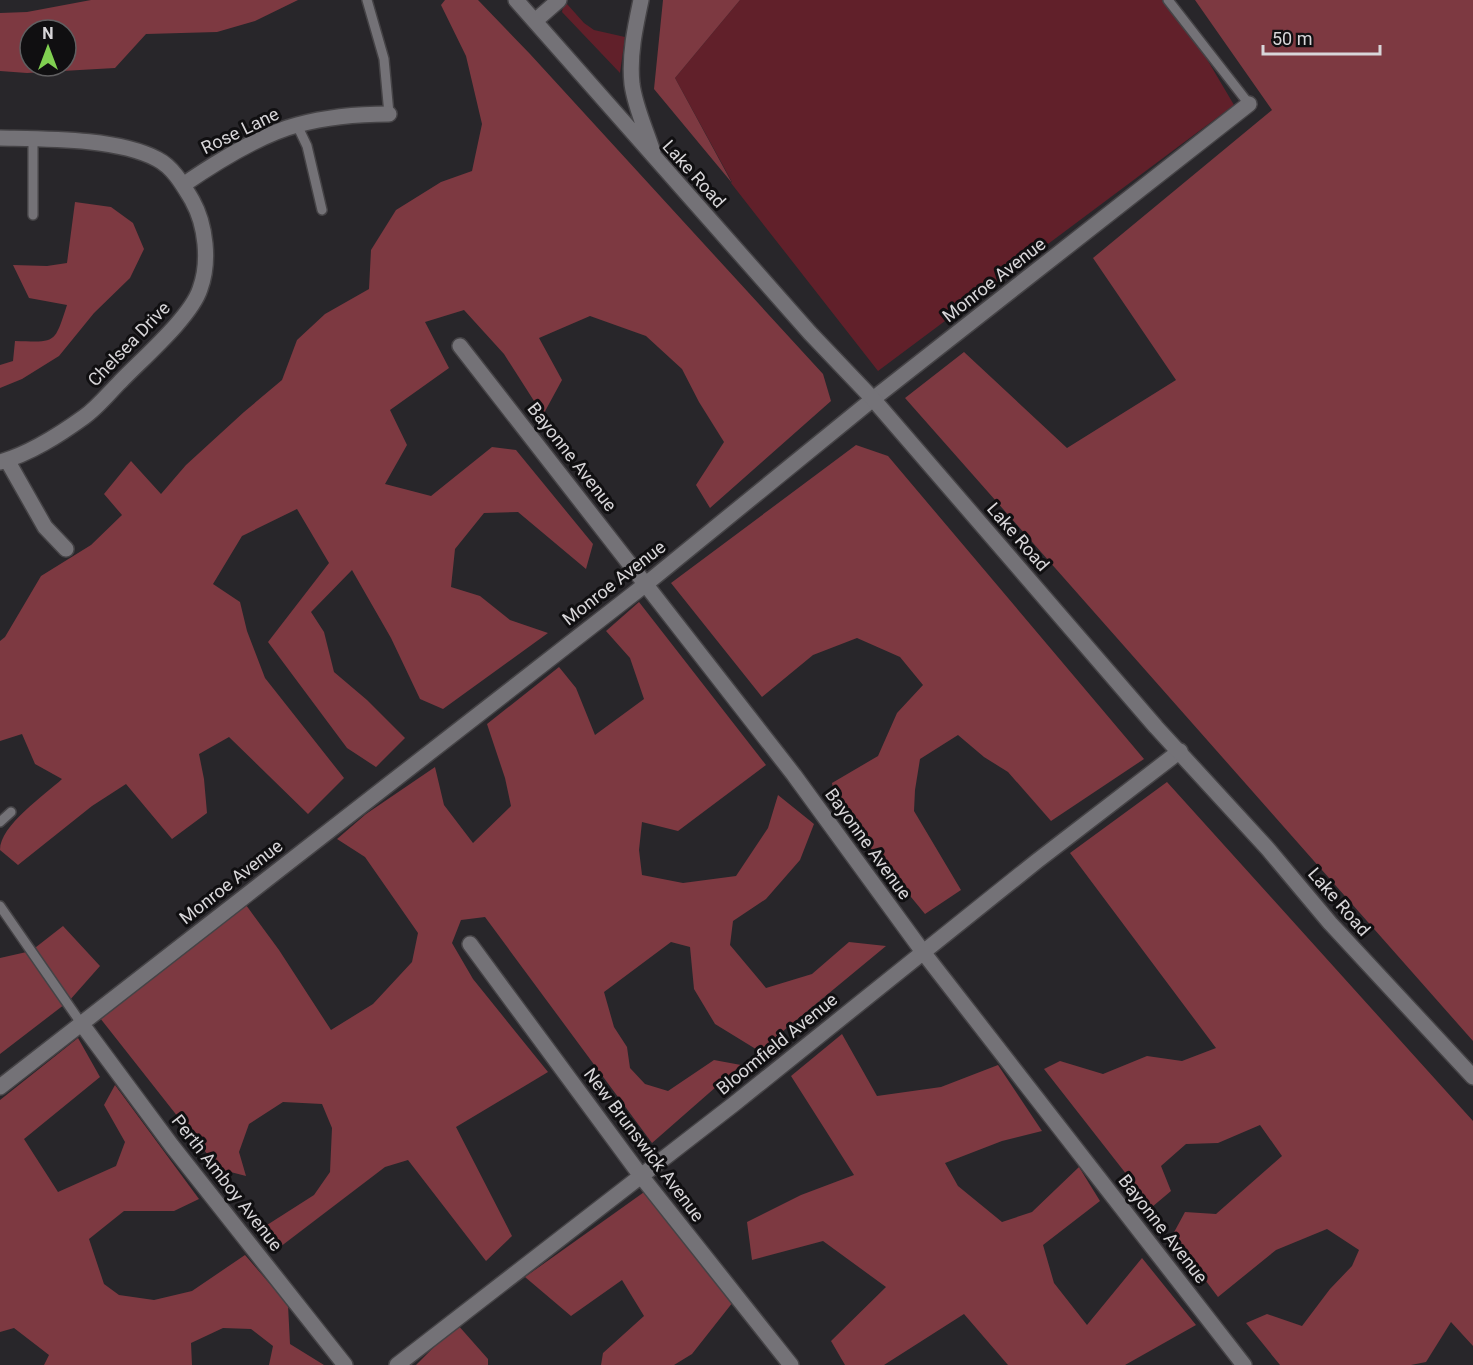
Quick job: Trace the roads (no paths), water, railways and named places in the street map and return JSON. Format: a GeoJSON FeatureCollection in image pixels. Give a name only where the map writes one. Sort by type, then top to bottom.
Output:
{"type":"FeatureCollection","features":[{"type":"Feature","properties":{"kind":"street"},"geometry":{"type":"LineString","coordinates":[[535,21],[560,0]]}},
{"type":"Feature","properties":{"kind":"street"},"geometry":{"type":"LineString","coordinates":[[641,0],[632,48],[632,86],[656,161]]}},
{"type":"Feature","properties":{"kind":"street","name":"Lake Road"},"geometry":{"type":"LineString","coordinates":[[519,1],[656,161],[810,333],[873,399],[1156,727],[1268,849],[1330,923],[1473,1077]]}},
{"type":"Feature","properties":{"kind":"street","name":"Monroe Avenue"},"geometry":{"type":"LineString","coordinates":[[0,1087],[646,584],[873,399],[1249,104]]}},
{"type":"Feature","properties":{"kind":"street","name":"Rose Lane"},"geometry":{"type":"LineString","coordinates":[[183,185],[213,164],[273,134],[297,125],[368,114],[389,114]]}},
{"type":"Feature","properties":{"kind":"street","name":"Chelsea Drive"},"geometry":{"type":"LineString","coordinates":[[0,138],[90,142],[137,150],[160,160],[174,172],[196,207],[204,232],[205,265],[200,290],[180,321],[87,416],[35,447],[3,461]]}},
{"type":"Feature","properties":{"kind":"street","name":"Bayonne Avenue"},"geometry":{"type":"LineString","coordinates":[[460,346],[794,775],[923,952],[1244,1365]]}},
{"type":"Feature","properties":{"kind":"street"},"geometry":{"type":"LineString","coordinates":[[3,461],[45,527],[66,549]]}},
{"type":"Feature","properties":{"kind":"street","name":"Bloomfield Avenue"},"geometry":{"type":"LineString","coordinates":[[397,1365],[1180,752]]}},
{"type":"Feature","properties":{"kind":"street","name":"New Brunswick Avenue"},"geometry":{"type":"LineString","coordinates":[[470,944],[641,1176],[791,1365]]}},
{"type":"Feature","properties":{"kind":"street","name":"Perth Amboy Avenue"},"geometry":{"type":"LineString","coordinates":[[81,1023],[172,1146],[345,1365]]}},
{"type":"Feature","properties":{"kind":"lane"},"geometry":{"type":"LineString","coordinates":[[367,0],[384,59],[389,114]]}},
{"type":"Feature","properties":{"kind":"lane"},"geometry":{"type":"LineString","coordinates":[[1168,0],[1249,104]]}},
{"type":"Feature","properties":{"kind":"lane"},"geometry":{"type":"LineString","coordinates":[[297,125],[307,146],[322,210]]}},
{"type":"Feature","properties":{"kind":"lane"},"geometry":{"type":"LineString","coordinates":[[33,140],[33,215]]}},
{"type":"Feature","properties":{"kind":"lane"},"geometry":{"type":"LineString","coordinates":[[0,822],[11,812]]}},
{"type":"Feature","properties":{"kind":"lane"},"geometry":{"type":"LineString","coordinates":[[0,906],[81,1023]]}}]}
